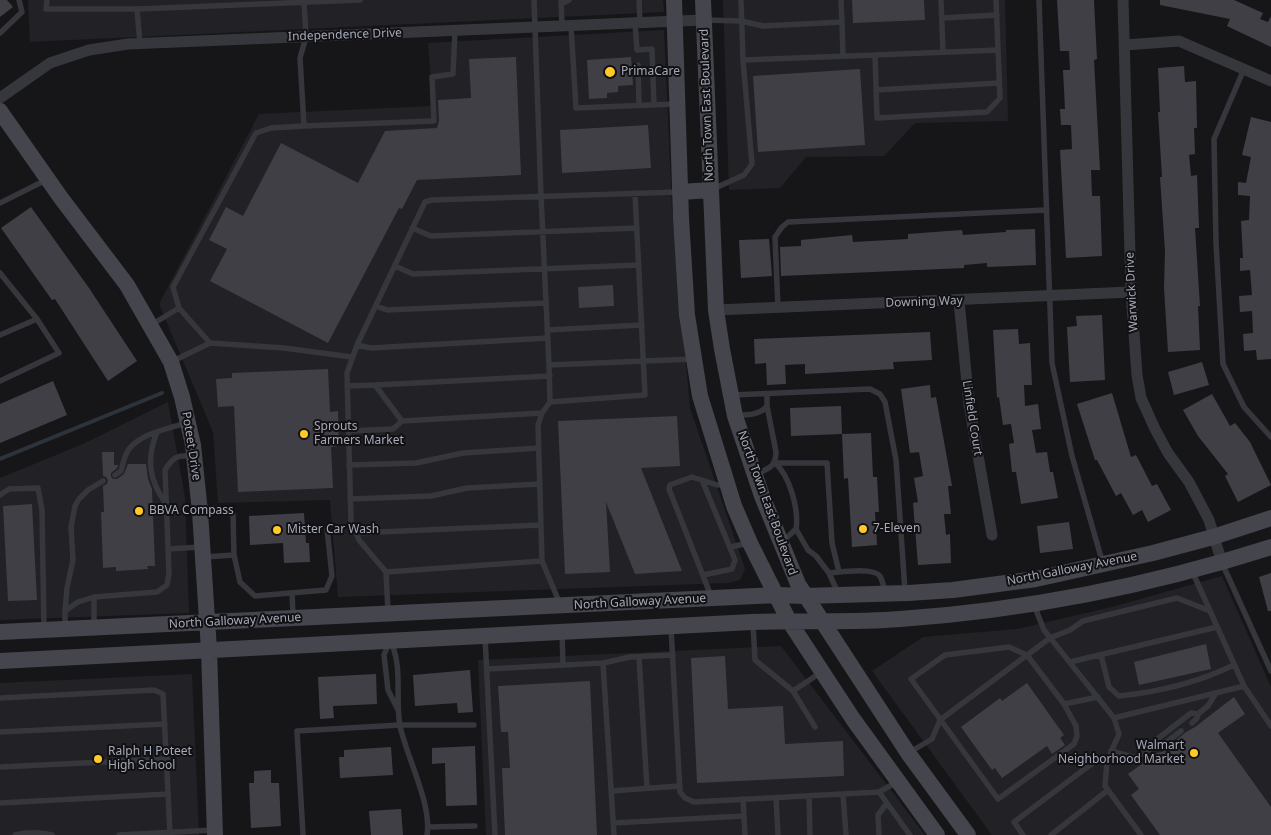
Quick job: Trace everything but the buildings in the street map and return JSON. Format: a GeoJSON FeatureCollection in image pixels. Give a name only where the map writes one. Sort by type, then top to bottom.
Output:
{"type":"FeatureCollection","features":[{"type":"Feature","properties":{"kind":"main road","name":"North Town East Boulevard"},"geometry":{"type":"LineString","coordinates":[[674,0],[680,192],[687,315],[700,396],[708,424],[734,506],[750,543],[789,621],[853,719],[937,835]]}},
{"type":"Feature","properties":{"kind":"main road","name":"North Town East Boulevard"},"geometry":{"type":"LineString","coordinates":[[703,0],[716,310],[735,416],[780,543],[804,596],[908,753],[968,835]]}},
{"type":"Feature","properties":{"kind":"main road","name":"Poteet Drive"},"geometry":{"type":"LineString","coordinates":[[0,111],[127,285],[171,362],[188,422],[200,507],[209,650],[215,833]]}},
{"type":"Feature","properties":{"kind":"main road"},"geometry":{"type":"LineString","coordinates":[[680,192],[711,190]]}},
{"type":"Feature","properties":{"kind":"main road"},"geometry":{"type":"LineString","coordinates":[[708,424],[735,416]]}},
{"type":"Feature","properties":{"kind":"main road","name":"North Galloway Avenue"},"geometry":{"type":"LineString","coordinates":[[0,632],[777,595],[886,594],[953,590],[1029,580],[1103,564],[1213,537],[1271,518]]}},
{"type":"Feature","properties":{"kind":"main road","name":"North Galloway Avenue"},"geometry":{"type":"LineString","coordinates":[[0,661],[752,622],[900,619],[1034,603],[1141,583],[1222,563],[1271,547]]}},
{"type":"Feature","properties":{"kind":"main road"},"geometry":{"type":"LineString","coordinates":[[1029,580],[1034,603]]}},
{"type":"Feature","properties":{"kind":"main road"},"geometry":{"type":"LineString","coordinates":[[560,606],[562,631]]}},
{"type":"Feature","properties":{"kind":"main road"},"geometry":{"type":"LineString","coordinates":[[388,614],[390,640]]}},
{"type":"Feature","properties":{"kind":"main road"},"geometry":{"type":"LineString","coordinates":[[44,630],[46,659]]}},
{"type":"Feature","properties":{"kind":"main road"},"geometry":{"type":"LineString","coordinates":[[899,781],[918,766]]}},
{"type":"Feature","properties":{"kind":"street","name":"Warwick Drive"},"geometry":{"type":"LineString","coordinates":[[1123,0],[1131,292],[1137,375],[1141,398],[1168,453],[1202,503],[1222,563]]}},
{"type":"Feature","properties":{"kind":"street","name":"Independence Drive"},"geometry":{"type":"LineString","coordinates":[[0,98],[50,62],[89,50],[140,44],[703,20]]}},
{"type":"Feature","properties":{"kind":"street"},"geometry":{"type":"LineString","coordinates":[[1125,45],[1179,41],[1271,81]]}},
{"type":"Feature","properties":{"kind":"street","name":"Downing Way"},"geometry":{"type":"LineString","coordinates":[[716,310],[959,301],[1131,292]]}},
{"type":"Feature","properties":{"kind":"street","name":"Linfield Court"},"geometry":{"type":"LineString","coordinates":[[959,301],[969,404],[992,535]]}},
{"type":"Feature","properties":{"kind":"lane"},"geometry":{"type":"LineString","coordinates":[[0,33],[22,12],[20,0]]}},
{"type":"Feature","properties":{"kind":"lane"},"geometry":{"type":"LineString","coordinates":[[47,0],[46,9],[137,9],[360,0]]}},
{"type":"Feature","properties":{"kind":"lane"},"geometry":{"type":"LineString","coordinates":[[534,0],[550,376],[550,402],[542,413],[538,425],[542,561],[560,606]]}},
{"type":"Feature","properties":{"kind":"lane"},"geometry":{"type":"LineString","coordinates":[[568,0],[561,2],[566,26],[576,108],[678,104]]}},
{"type":"Feature","properties":{"kind":"lane"},"geometry":{"type":"LineString","coordinates":[[632,0],[639,0],[637,57]]}},
{"type":"Feature","properties":{"kind":"lane"},"geometry":{"type":"LineString","coordinates":[[711,190],[744,175],[752,164],[743,60],[741,0]]}},
{"type":"Feature","properties":{"kind":"lane"},"geometry":{"type":"LineString","coordinates":[[841,0],[843,56]]}},
{"type":"Feature","properties":{"kind":"lane"},"geometry":{"type":"LineString","coordinates":[[941,0],[943,52]]}},
{"type":"Feature","properties":{"kind":"lane"},"geometry":{"type":"LineString","coordinates":[[875,55],[878,118],[987,112],[1000,98],[996,0]]}},
{"type":"Feature","properties":{"kind":"lane"},"geometry":{"type":"LineString","coordinates":[[1039,0],[1052,363],[1072,456],[1103,564]]}},
{"type":"Feature","properties":{"kind":"lane"},"geometry":{"type":"LineString","coordinates":[[304,2],[306,37],[300,58],[304,126]]}},
{"type":"Feature","properties":{"kind":"lane"},"geometry":{"type":"LineString","coordinates":[[137,9],[140,44]]}},
{"type":"Feature","properties":{"kind":"lane"},"geometry":{"type":"LineString","coordinates":[[942,18],[997,15]]}},
{"type":"Feature","properties":{"kind":"lane"},"geometry":{"type":"LineString","coordinates":[[703,20],[741,21],[763,26],[842,22]]}},
{"type":"Feature","properties":{"kind":"lane"},"geometry":{"type":"LineString","coordinates":[[210,343],[179,308],[173,287],[256,133],[271,128],[434,121],[432,77],[453,74],[455,30]]}},
{"type":"Feature","properties":{"kind":"lane"},"geometry":{"type":"LineString","coordinates":[[637,50],[652,49],[654,104]]}},
{"type":"Feature","properties":{"kind":"lane"},"geometry":{"type":"LineString","coordinates":[[743,60],[998,50]]}},
{"type":"Feature","properties":{"kind":"lane"},"geometry":{"type":"LineString","coordinates":[[638,65],[639,105]]}},
{"type":"Feature","properties":{"kind":"lane"},"geometry":{"type":"LineString","coordinates":[[1244,69],[1214,139],[1216,243],[1223,364],[1244,407],[1271,437]]}},
{"type":"Feature","properties":{"kind":"lane"},"geometry":{"type":"LineString","coordinates":[[876,90],[999,83]]}},
{"type":"Feature","properties":{"kind":"lane"},"geometry":{"type":"LineString","coordinates":[[0,202],[48,179]]}},
{"type":"Feature","properties":{"kind":"lane"},"geometry":{"type":"LineString","coordinates":[[388,614],[386,572],[359,540],[351,521],[347,372],[357,345],[425,202],[432,200],[680,192]]}},
{"type":"Feature","properties":{"kind":"lane"},"geometry":{"type":"LineString","coordinates":[[550,402],[645,396],[635,193]]}},
{"type":"Feature","properties":{"kind":"lane"},"geometry":{"type":"LineString","coordinates":[[778,308],[775,236],[788,222],[1046,210]]}},
{"type":"Feature","properties":{"kind":"lane"},"geometry":{"type":"LineString","coordinates":[[412,228],[431,236],[637,228]]}},
{"type":"Feature","properties":{"kind":"lane"},"geometry":{"type":"LineString","coordinates":[[395,266],[413,274],[639,265]]}},
{"type":"Feature","properties":{"kind":"lane"},"geometry":{"type":"LineString","coordinates":[[0,273],[36,319],[59,353],[0,381]]}},
{"type":"Feature","properties":{"kind":"lane"},"geometry":{"type":"LineString","coordinates":[[376,306],[387,310],[546,303]]}},
{"type":"Feature","properties":{"kind":"lane"},"geometry":{"type":"LineString","coordinates":[[151,326],[179,308]]}},
{"type":"Feature","properties":{"kind":"lane"},"geometry":{"type":"LineString","coordinates":[[0,335],[36,319]]}},
{"type":"Feature","properties":{"kind":"lane"},"geometry":{"type":"LineString","coordinates":[[547,330],[642,325]]}},
{"type":"Feature","properties":{"kind":"lane"},"geometry":{"type":"LineString","coordinates":[[357,345],[371,348],[548,338]]}},
{"type":"Feature","properties":{"kind":"lane"},"geometry":{"type":"LineString","coordinates":[[171,362],[210,343],[284,348],[352,357]]}},
{"type":"Feature","properties":{"kind":"lane"},"geometry":{"type":"LineString","coordinates":[[549,365],[694,359]]}},
{"type":"Feature","properties":{"kind":"lane"},"geometry":{"type":"LineString","coordinates":[[347,386],[550,376]]}},
{"type":"Feature","properties":{"kind":"lane"},"geometry":{"type":"LineString","coordinates":[[375,385],[402,421]]}},
{"type":"Feature","properties":{"kind":"lane"},"geometry":{"type":"LineString","coordinates":[[730,396],[870,389],[880,394],[885,402],[896,460],[905,593]]}},
{"type":"Feature","properties":{"kind":"lane"},"geometry":{"type":"LineString","coordinates":[[754,474],[770,468],[775,463],[776,452],[767,406],[767,394]]}},
{"type":"Feature","properties":{"kind":"lane"},"geometry":{"type":"LineString","coordinates":[[735,416],[758,413],[767,406]]}},
{"type":"Feature","properties":{"kind":"lane"},"geometry":{"type":"LineString","coordinates":[[348,431],[393,430],[402,421],[542,413]]}},
{"type":"Feature","properties":{"kind":"lane"},"geometry":{"type":"LineString","coordinates":[[115,475],[121,471],[124,458],[130,448],[157,432],[188,422]]}},
{"type":"Feature","properties":{"kind":"lane"},"geometry":{"type":"LineString","coordinates":[[157,432],[151,448],[152,476],[156,489],[166,504]]}},
{"type":"Feature","properties":{"kind":"lane"},"geometry":{"type":"LineString","coordinates":[[349,465],[416,463],[463,453],[539,448]]}},
{"type":"Feature","properties":{"kind":"lane"},"geometry":{"type":"LineString","coordinates":[[66,611],[78,602],[94,597],[157,592],[167,585],[169,573],[165,470],[171,460],[182,456],[194,456]]}},
{"type":"Feature","properties":{"kind":"lane"},"geometry":{"type":"LineString","coordinates":[[775,463],[827,462],[832,543],[839,572]]}},
{"type":"Feature","properties":{"kind":"lane"},"geometry":{"type":"LineString","coordinates":[[775,463],[784,473],[794,498],[797,512],[796,529],[808,550],[816,556],[829,573],[838,594]]}},
{"type":"Feature","properties":{"kind":"lane"},"geometry":{"type":"LineString","coordinates":[[712,598],[669,490],[670,485],[692,477],[717,485],[727,483]]}},
{"type":"Feature","properties":{"kind":"lane"},"geometry":{"type":"LineString","coordinates":[[702,480],[735,558],[732,569],[703,575]]}},
{"type":"Feature","properties":{"kind":"lane"},"geometry":{"type":"LineString","coordinates":[[64,629],[66,588],[73,560],[71,527],[75,506],[88,490],[103,481]]}},
{"type":"Feature","properties":{"kind":"lane"},"geometry":{"type":"LineString","coordinates":[[350,499],[431,496],[467,488],[540,484]]}},
{"type":"Feature","properties":{"kind":"lane"},"geometry":{"type":"LineString","coordinates":[[0,495],[10,489],[38,488],[42,510],[44,630]]}},
{"type":"Feature","properties":{"kind":"lane"},"geometry":{"type":"LineString","coordinates":[[200,507],[221,509],[233,514],[234,555],[240,582],[255,596],[326,590],[332,576],[327,528]]}},
{"type":"Feature","properties":{"kind":"lane"},"geometry":{"type":"LineString","coordinates":[[356,533],[541,525]]}},
{"type":"Feature","properties":{"kind":"lane"},"geometry":{"type":"LineString","coordinates":[[780,543],[796,529]]}},
{"type":"Feature","properties":{"kind":"lane"},"geometry":{"type":"LineString","coordinates":[[730,547],[750,543]]}},
{"type":"Feature","properties":{"kind":"lane"},"geometry":{"type":"LineString","coordinates":[[168,549],[234,555]]}},
{"type":"Feature","properties":{"kind":"lane"},"geometry":{"type":"LineString","coordinates":[[386,572],[542,561]]}},
{"type":"Feature","properties":{"kind":"lane"},"geometry":{"type":"LineString","coordinates":[[1222,563],[1271,671]]}},
{"type":"Feature","properties":{"kind":"lane"},"geometry":{"type":"LineString","coordinates":[[1192,570],[1244,686],[1271,726]]}},
{"type":"Feature","properties":{"kind":"lane"},"geometry":{"type":"LineString","coordinates":[[829,573],[869,571],[876,573],[880,576],[886,594]]}},
{"type":"Feature","properties":{"kind":"lane"},"geometry":{"type":"LineString","coordinates":[[292,593],[293,618]]}},
{"type":"Feature","properties":{"kind":"lane"},"geometry":{"type":"LineString","coordinates":[[94,597],[94,628]]}},
{"type":"Feature","properties":{"kind":"lane"},"geometry":{"type":"LineString","coordinates":[[908,753],[932,739],[940,720],[1050,638],[1070,630],[1082,621],[1177,598],[1210,611]]}},
{"type":"Feature","properties":{"kind":"lane"},"geometry":{"type":"LineString","coordinates":[[1034,603],[1044,630],[1114,718],[1119,734],[1107,761],[1105,786],[1141,835]]}},
{"type":"Feature","properties":{"kind":"lane"},"geometry":{"type":"LineString","coordinates":[[752,622],[756,660],[793,691],[815,727]]}},
{"type":"Feature","properties":{"kind":"lane"},"geometry":{"type":"LineString","coordinates":[[671,626],[680,792],[685,798],[694,802],[879,792],[899,781]]}},
{"type":"Feature","properties":{"kind":"lane"},"geometry":{"type":"LineString","coordinates":[[1070,662],[1217,627]]}},
{"type":"Feature","properties":{"kind":"lane"},"geometry":{"type":"LineString","coordinates":[[562,631],[563,665]]}},
{"type":"Feature","properties":{"kind":"lane"},"geometry":{"type":"LineString","coordinates":[[485,635],[495,835]]}},
{"type":"Feature","properties":{"kind":"lane"},"geometry":{"type":"LineString","coordinates":[[390,640],[384,655],[386,681],[388,690],[399,712]]}},
{"type":"Feature","properties":{"kind":"lane"},"geometry":{"type":"LineString","coordinates":[[390,640],[396,654],[400,725],[424,804],[428,827],[427,835]]}},
{"type":"Feature","properties":{"kind":"lane"},"geometry":{"type":"LineString","coordinates":[[1009,648],[1028,655],[1064,704],[1076,726],[1077,736],[1074,744],[998,799],[911,679],[946,655],[1009,648]]}},
{"type":"Feature","properties":{"kind":"lane"},"geometry":{"type":"LineString","coordinates":[[487,669],[603,663],[639,657],[673,655]]}},
{"type":"Feature","properties":{"kind":"lane"},"geometry":{"type":"LineString","coordinates":[[1101,655],[1109,687],[1119,696],[1145,693],[1213,675],[1234,665]]}},
{"type":"Feature","properties":{"kind":"lane"},"geometry":{"type":"LineString","coordinates":[[639,657],[647,788]]}},
{"type":"Feature","properties":{"kind":"lane"},"geometry":{"type":"LineString","coordinates":[[603,663],[614,835]]}},
{"type":"Feature","properties":{"kind":"lane"},"geometry":{"type":"LineString","coordinates":[[793,691],[822,671]]}},
{"type":"Feature","properties":{"kind":"lane"},"geometry":{"type":"LineString","coordinates":[[1114,718],[1244,686]]}},
{"type":"Feature","properties":{"kind":"lane"},"geometry":{"type":"LineString","coordinates":[[0,698],[154,690],[163,694],[170,832]]}},
{"type":"Feature","properties":{"kind":"lane"},"geometry":{"type":"LineString","coordinates":[[1192,723],[1198,714],[1208,706],[1216,693]]}},
{"type":"Feature","properties":{"kind":"lane"},"geometry":{"type":"LineString","coordinates":[[1064,704],[1098,697]]}},
{"type":"Feature","properties":{"kind":"lane"},"geometry":{"type":"LineString","coordinates":[[1112,752],[1133,758],[1138,757],[1152,748],[1156,740],[1191,713],[1198,714]]}},
{"type":"Feature","properties":{"kind":"lane"},"geometry":{"type":"LineString","coordinates":[[0,732],[165,724]]}},
{"type":"Feature","properties":{"kind":"lane"},"geometry":{"type":"LineString","coordinates":[[303,835],[297,731],[400,725],[474,725]]}},
{"type":"Feature","properties":{"kind":"lane"},"geometry":{"type":"LineString","coordinates":[[1152,748],[1159,748],[1181,731]]}},
{"type":"Feature","properties":{"kind":"lane"},"geometry":{"type":"LineString","coordinates":[[0,767],[167,759]]}},
{"type":"Feature","properties":{"kind":"lane"},"geometry":{"type":"LineString","coordinates":[[1023,835],[1014,822],[1098,759],[1107,761]]}},
{"type":"Feature","properties":{"kind":"lane"},"geometry":{"type":"LineString","coordinates":[[611,791],[680,786]]}},
{"type":"Feature","properties":{"kind":"lane"},"geometry":{"type":"LineString","coordinates":[[1051,835],[1108,790]]}},
{"type":"Feature","properties":{"kind":"lane"},"geometry":{"type":"LineString","coordinates":[[879,792],[910,835]]}},
{"type":"Feature","properties":{"kind":"lane"},"geometry":{"type":"LineString","coordinates":[[0,803],[168,794]]}},
{"type":"Feature","properties":{"kind":"lane"},"geometry":{"type":"LineString","coordinates":[[843,794],[846,835]]}},
{"type":"Feature","properties":{"kind":"lane"},"geometry":{"type":"LineString","coordinates":[[809,796],[810,835]]}},
{"type":"Feature","properties":{"kind":"lane"},"geometry":{"type":"LineString","coordinates":[[776,798],[778,835]]}},
{"type":"Feature","properties":{"kind":"lane"},"geometry":{"type":"LineString","coordinates":[[743,799],[744,835]]}},
{"type":"Feature","properties":{"kind":"lane"},"geometry":{"type":"LineString","coordinates":[[879,835],[878,815],[887,803]]}},
{"type":"Feature","properties":{"kind":"lane"},"geometry":{"type":"LineString","coordinates":[[613,823],[744,816]]}},
{"type":"Feature","properties":{"kind":"lane"},"geometry":{"type":"LineString","coordinates":[[428,827],[475,826]]}},
{"type":"Feature","properties":{"kind":"lane"},"geometry":{"type":"LineString","coordinates":[[119,835],[170,832],[215,833]]}},
{"type":"Feature","properties":{"kind":"lane"},"geometry":{"type":"LineString","coordinates":[[15,835],[22,833],[52,835]]}},
{"type":"Feature","properties":{"kind":"shaded area"},"geometry":{"type":"Polygon","coordinates":[[[28,0],[663,0],[664,12],[30,42],[28,0]]]}},
{"type":"Feature","properties":{"kind":"shaded area"},"geometry":{"type":"Polygon","coordinates":[[[723,0],[1005,0],[1008,121],[915,123],[884,156],[806,157],[780,188],[729,190],[723,0]]]}},
{"type":"Feature","properties":{"kind":"shaded area"},"geometry":{"type":"Polygon","coordinates":[[[664,30],[672,208],[690,408],[745,569],[740,580],[727,583],[338,597],[330,500],[218,503],[213,432],[159,304],[259,114],[433,106],[428,43],[664,30]]]}},
{"type":"Feature","properties":{"kind":"shaded area"},"geometry":{"type":"Polygon","coordinates":[[[168,402],[185,497],[189,613],[0,620],[0,478],[83,444],[168,402]]]}},
{"type":"Feature","properties":{"kind":"shaded area"},"geometry":{"type":"Polygon","coordinates":[[[1222,576],[1271,687],[1271,835],[992,835],[872,671],[923,637],[1017,629],[1112,607],[1222,576]]]}},
{"type":"Feature","properties":{"kind":"shaded area"},"geometry":{"type":"Polygon","coordinates":[[[781,646],[925,835],[486,835],[478,660],[781,646]]]}},
{"type":"Feature","properties":{"kind":"shaded area","name":"Ralph H Poteet High School"},"geometry":{"type":"Polygon","coordinates":[[[192,674],[199,835],[0,835],[0,683],[192,674]]]}},
{"type":"Feature","properties":{"kind":"waterway"},"geometry":{"type":"LineString","coordinates":[[0,459],[162,393]]}},
{"type":"Feature","properties":{"kind":"place","name":"PrimaCare"},"geometry":{"type":"Point","coordinates":[610,72]}},
{"type":"Feature","properties":{"kind":"place","name":"Sprouts Farmers Market"},"geometry":{"type":"Point","coordinates":[304,434]}},
{"type":"Feature","properties":{"kind":"place","name":"BBVA Compass"},"geometry":{"type":"Point","coordinates":[139,511]}},
{"type":"Feature","properties":{"kind":"place","name":"7-Eleven"},"geometry":{"type":"Point","coordinates":[863,529]}},
{"type":"Feature","properties":{"kind":"place","name":"Mister Car Wash"},"geometry":{"type":"Point","coordinates":[277,530]}},
{"type":"Feature","properties":{"kind":"place","name":"Walmart Neighborhood Market"},"geometry":{"type":"Point","coordinates":[1194,753]}},
{"type":"Feature","properties":{"kind":"place","name":"Ralph H Poteet High School"},"geometry":{"type":"Point","coordinates":[98,759]}}]}
